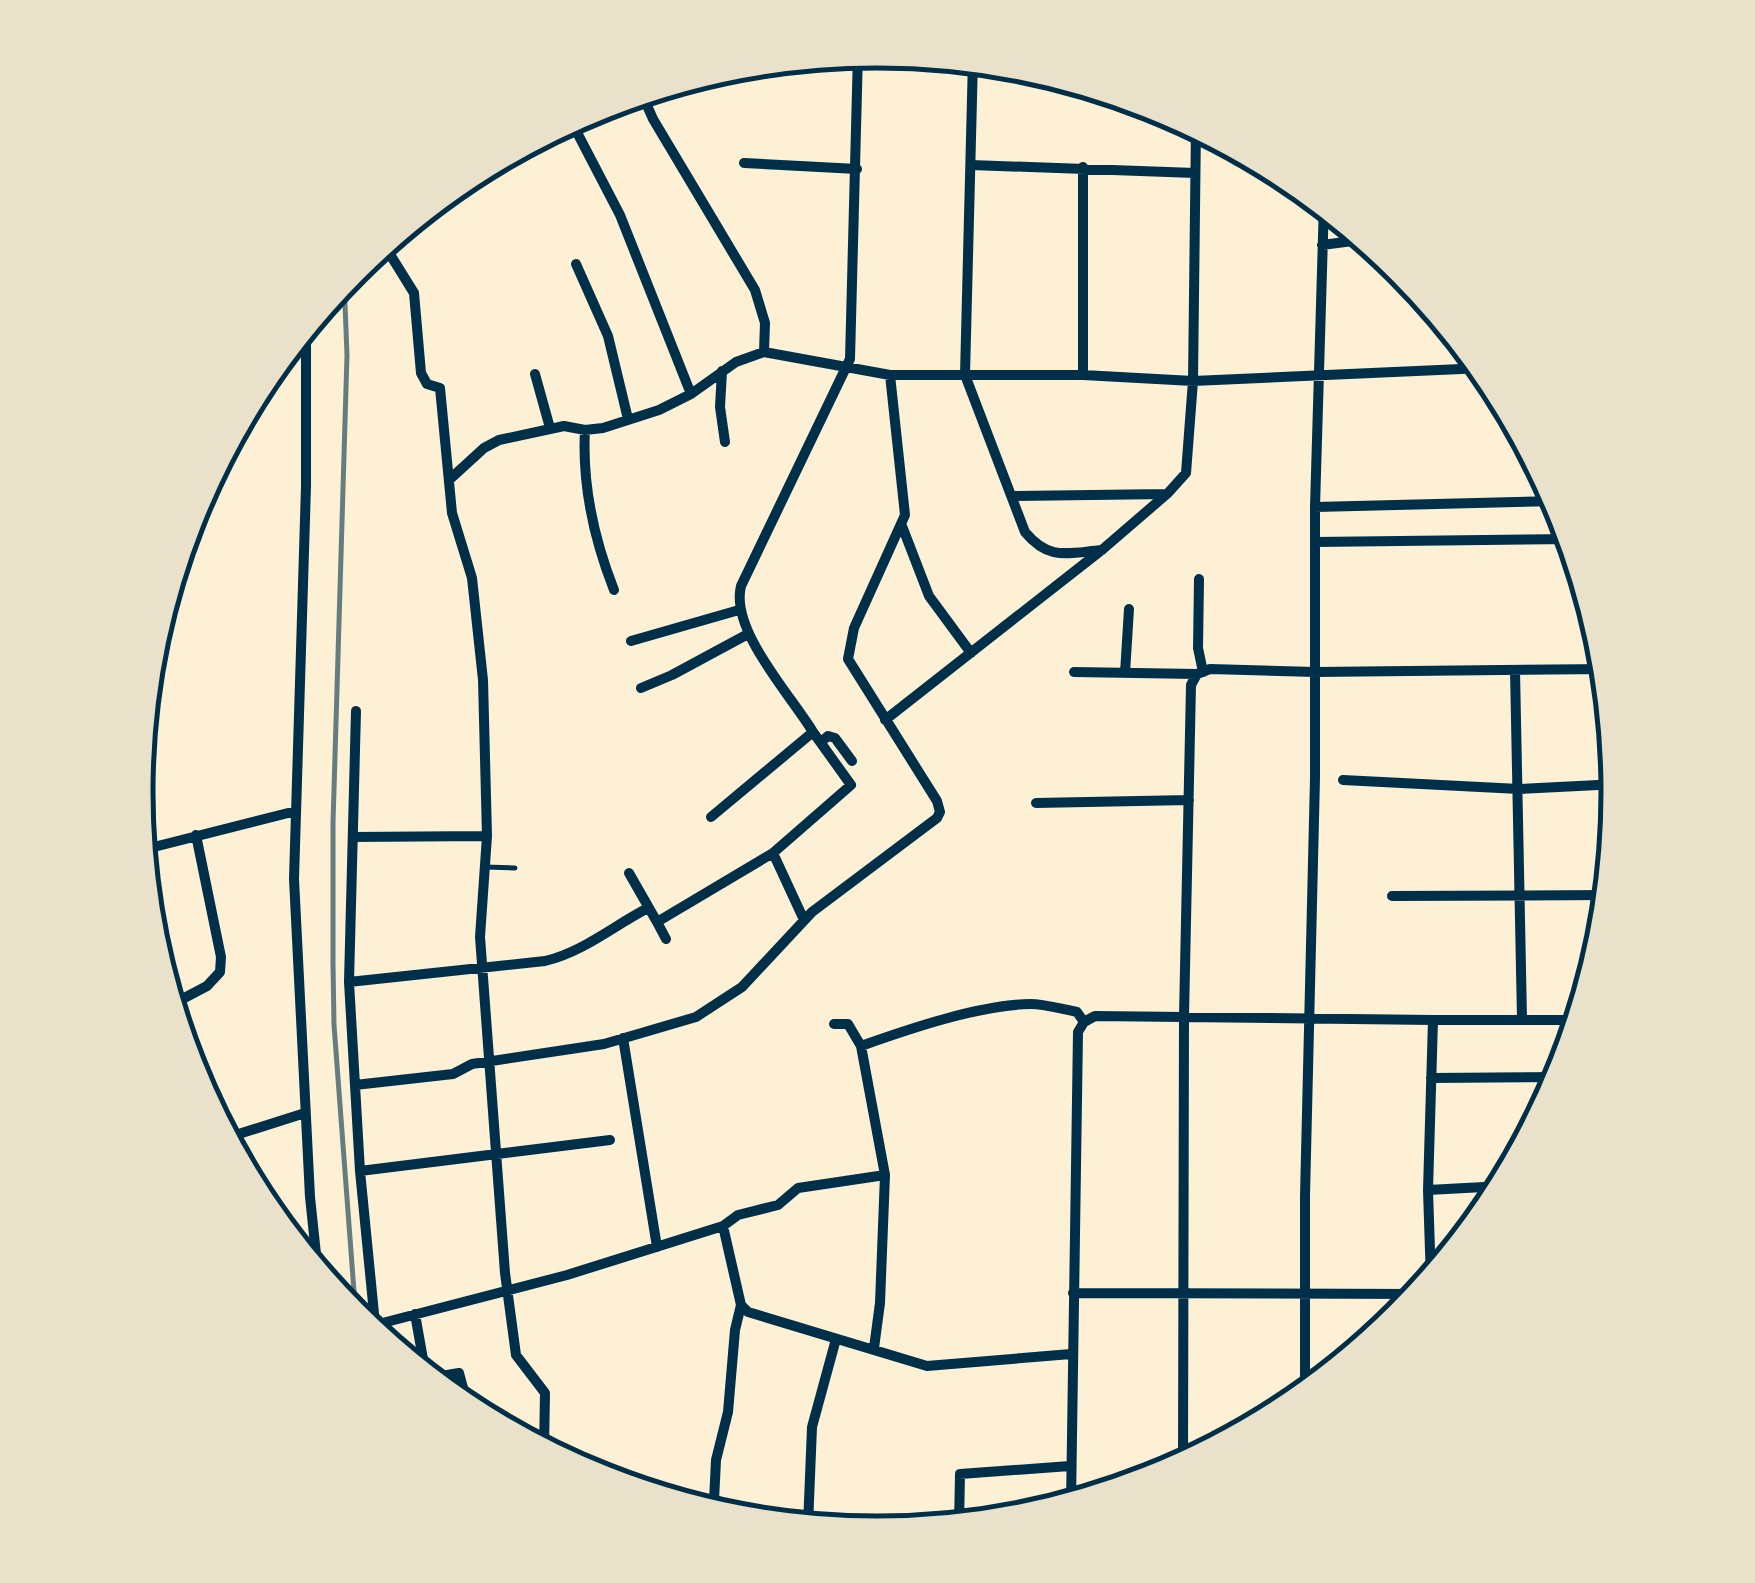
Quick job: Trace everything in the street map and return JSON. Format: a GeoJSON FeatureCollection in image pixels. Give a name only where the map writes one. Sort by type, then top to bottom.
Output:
{"type":"FeatureCollection","features":[{"type":"Feature","properties":{"kind":"street"},"geometry":{"type":"LineString","coordinates":[[657,922],[773,853],[851,785],[748,634],[739,610],[741,586],[848,368],[853,312],[858,68]]}},
{"type":"Feature","properties":{"kind":"street"},"geometry":{"type":"LineString","coordinates":[[973,74],[965,374],[1025,532],[1044,551],[1056,554],[1103,550]]}},
{"type":"Feature","properties":{"kind":"street"},"geometry":{"type":"LineString","coordinates":[[647,105],[755,290],[765,322],[764,347]]}},
{"type":"Feature","properties":{"kind":"street"},"geometry":{"type":"LineString","coordinates":[[577,133],[620,214],[691,394]]}},
{"type":"Feature","properties":{"kind":"street"},"geometry":{"type":"LineString","coordinates":[[885,720],[1103,550],[1168,494],[1186,472],[1193,381],[1196,141]]}},
{"type":"Feature","properties":{"kind":"street"},"geometry":{"type":"LineString","coordinates":[[744,163],[857,169]]}},
{"type":"Feature","properties":{"kind":"street"},"geometry":{"type":"LineString","coordinates":[[971,164],[1195,172]]}},
{"type":"Feature","properties":{"kind":"street"},"geometry":{"type":"LineString","coordinates":[[1082,167],[1083,375]]}},
{"type":"Feature","properties":{"kind":"street"},"geometry":{"type":"LineString","coordinates":[[1305,1375],[1315,507],[1323,221]]}},
{"type":"Feature","properties":{"kind":"street"},"geometry":{"type":"LineString","coordinates":[[1322,245],[1348,242]]}},
{"type":"Feature","properties":{"kind":"street"},"geometry":{"type":"LineString","coordinates":[[391,256],[414,294],[421,373],[427,384],[440,388],[452,513],[472,578],[483,680],[488,836],[480,937],[496,1154],[516,1355],[545,1393],[544,1434]]}},
{"type":"Feature","properties":{"kind":"street"},"geometry":{"type":"LineString","coordinates":[[576,264],[608,336],[628,419]]}},
{"type":"Feature","properties":{"kind":"street"},"geometry":{"type":"LineString","coordinates":[[306,347],[306,486],[294,879],[316,1248]]}},
{"type":"Feature","properties":{"kind":"street"},"geometry":{"type":"LineString","coordinates":[[449,480],[484,448],[499,440],[564,426],[585,430],[659,410],[764,347],[890,375],[1083,375],[1193,381],[1464,369]]}},
{"type":"Feature","properties":{"kind":"street"},"geometry":{"type":"LineString","coordinates":[[722,371],[720,408],[725,442]]}},
{"type":"Feature","properties":{"kind":"street"},"geometry":{"type":"LineString","coordinates":[[535,374],[550,428]]}},
{"type":"Feature","properties":{"kind":"street"},"geometry":{"type":"LineString","coordinates":[[355,1085],[454,1074],[472,1064],[623,1038],[696,1017],[742,987],[804,920],[940,812],[937,801],[851,666],[848,651],[854,628],[902,526],[906,504],[890,375]]}},
{"type":"Feature","properties":{"kind":"street"},"geometry":{"type":"LineString","coordinates":[[585,430],[584,476],[600,553],[614,590]]}},
{"type":"Feature","properties":{"kind":"street"},"geometry":{"type":"LineString","coordinates":[[1014,496],[1168,494]]}},
{"type":"Feature","properties":{"kind":"street"},"geometry":{"type":"LineString","coordinates":[[1315,507],[1540,501]]}},
{"type":"Feature","properties":{"kind":"street"},"geometry":{"type":"LineString","coordinates":[[902,526],[929,596],[971,653]]}},
{"type":"Feature","properties":{"kind":"street"},"geometry":{"type":"LineString","coordinates":[[1315,542],[1555,538]]}},
{"type":"Feature","properties":{"kind":"street"},"geometry":{"type":"LineString","coordinates":[[1182,1448],[1184,1016],[1191,685],[1200,673],[1199,579]]}},
{"type":"Feature","properties":{"kind":"street"},"geometry":{"type":"LineString","coordinates":[[1125,673],[1128,609]]}},
{"type":"Feature","properties":{"kind":"street"},"geometry":{"type":"LineString","coordinates":[[631,641],[739,610]]}},
{"type":"Feature","properties":{"kind":"street"},"geometry":{"type":"LineString","coordinates":[[641,688],[748,634]]}},
{"type":"Feature","properties":{"kind":"street"},"geometry":{"type":"LineString","coordinates":[[1515,670],[1522,1019]]}},
{"type":"Feature","properties":{"kind":"street"},"geometry":{"type":"LineString","coordinates":[[1074,672],[1591,670]]}},
{"type":"Feature","properties":{"kind":"street"},"geometry":{"type":"LineString","coordinates":[[356,711],[349,982],[371,1308]]}},
{"type":"Feature","properties":{"kind":"street"},"geometry":{"type":"LineString","coordinates":[[711,817],[817,737],[835,738],[852,762]]}},
{"type":"Feature","properties":{"kind":"street"},"geometry":{"type":"LineString","coordinates":[[1343,780],[1519,790],[1602,785]]}},
{"type":"Feature","properties":{"kind":"street"},"geometry":{"type":"LineString","coordinates":[[1036,804],[1189,800]]}},
{"type":"Feature","properties":{"kind":"street"},"geometry":{"type":"LineString","coordinates":[[156,846],[296,811]]}},
{"type":"Feature","properties":{"kind":"street"},"geometry":{"type":"LineString","coordinates":[[184,999],[220,972],[221,958],[196,835]]}},
{"type":"Feature","properties":{"kind":"street"},"geometry":{"type":"LineString","coordinates":[[353,837],[488,836]]}},
{"type":"Feature","properties":{"kind":"street"},"geometry":{"type":"LineString","coordinates":[[773,853],[804,920]]}},
{"type":"Feature","properties":{"kind":"street"},"geometry":{"type":"LineString","coordinates":[[629,873],[666,939]]}},
{"type":"Feature","properties":{"kind":"street"},"geometry":{"type":"LineString","coordinates":[[1392,896],[1594,896]]}},
{"type":"Feature","properties":{"kind":"street"},"geometry":{"type":"LineString","coordinates":[[349,982],[482,970],[574,954],[594,938],[648,908]]}},
{"type":"Feature","properties":{"kind":"street"},"geometry":{"type":"LineString","coordinates":[[860,1046],[924,1024],[1032,1004],[1077,1012],[1084,1022]]}},
{"type":"Feature","properties":{"kind":"street"},"geometry":{"type":"LineString","coordinates":[[1071,1489],[1078,1032],[1084,1022],[1095,1016],[1564,1020]]}},
{"type":"Feature","properties":{"kind":"street"},"geometry":{"type":"LineString","coordinates":[[1430,1260],[1433,1020]]}},
{"type":"Feature","properties":{"kind":"street"},"geometry":{"type":"LineString","coordinates":[[834,1024],[848,1024],[860,1046],[885,1175],[880,1304],[874,1348]]}},
{"type":"Feature","properties":{"kind":"street"},"geometry":{"type":"LineString","coordinates":[[623,1038],[658,1247]]}},
{"type":"Feature","properties":{"kind":"street"},"geometry":{"type":"LineString","coordinates":[[1431,1078],[1542,1077]]}},
{"type":"Feature","properties":{"kind":"street"},"geometry":{"type":"LineString","coordinates":[[239,1134],[305,1113]]}},
{"type":"Feature","properties":{"kind":"street"},"geometry":{"type":"LineString","coordinates":[[360,1172],[610,1140]]}},
{"type":"Feature","properties":{"kind":"street"},"geometry":{"type":"LineString","coordinates":[[387,1324],[567,1275],[722,1226],[738,1215],[778,1205],[798,1188],[885,1175]]}},
{"type":"Feature","properties":{"kind":"street"},"geometry":{"type":"LineString","coordinates":[[1428,1190],[1484,1187]]}},
{"type":"Feature","properties":{"kind":"street"},"geometry":{"type":"LineString","coordinates":[[714,1497],[716,1460],[728,1412],[741,1305],[722,1226]]}},
{"type":"Feature","properties":{"kind":"street"},"geometry":{"type":"LineString","coordinates":[[1073,1292],[1397,1294]]}},
{"type":"Feature","properties":{"kind":"street"},"geometry":{"type":"LineString","coordinates":[[741,1305],[748,1312],[926,1366],[1071,1354]]}},
{"type":"Feature","properties":{"kind":"street"},"geometry":{"type":"LineString","coordinates":[[415,1314],[423,1354]]}},
{"type":"Feature","properties":{"kind":"street"},"geometry":{"type":"LineString","coordinates":[[809,1512],[812,1427],[836,1338]]}},
{"type":"Feature","properties":{"kind":"street"},"geometry":{"type":"LineString","coordinates":[[959,1510],[960,1474],[1070,1466]]}},
{"type":"Feature","properties":{"kind":"lane"},"geometry":{"type":"LineString","coordinates":[[485,868],[515,868]]}},
{"type":"Feature","properties":{"kind":"railway"},"geometry":{"type":"LineString","coordinates":[[345,302],[347,355],[333,823],[333,963],[354,1291]]}}]}
